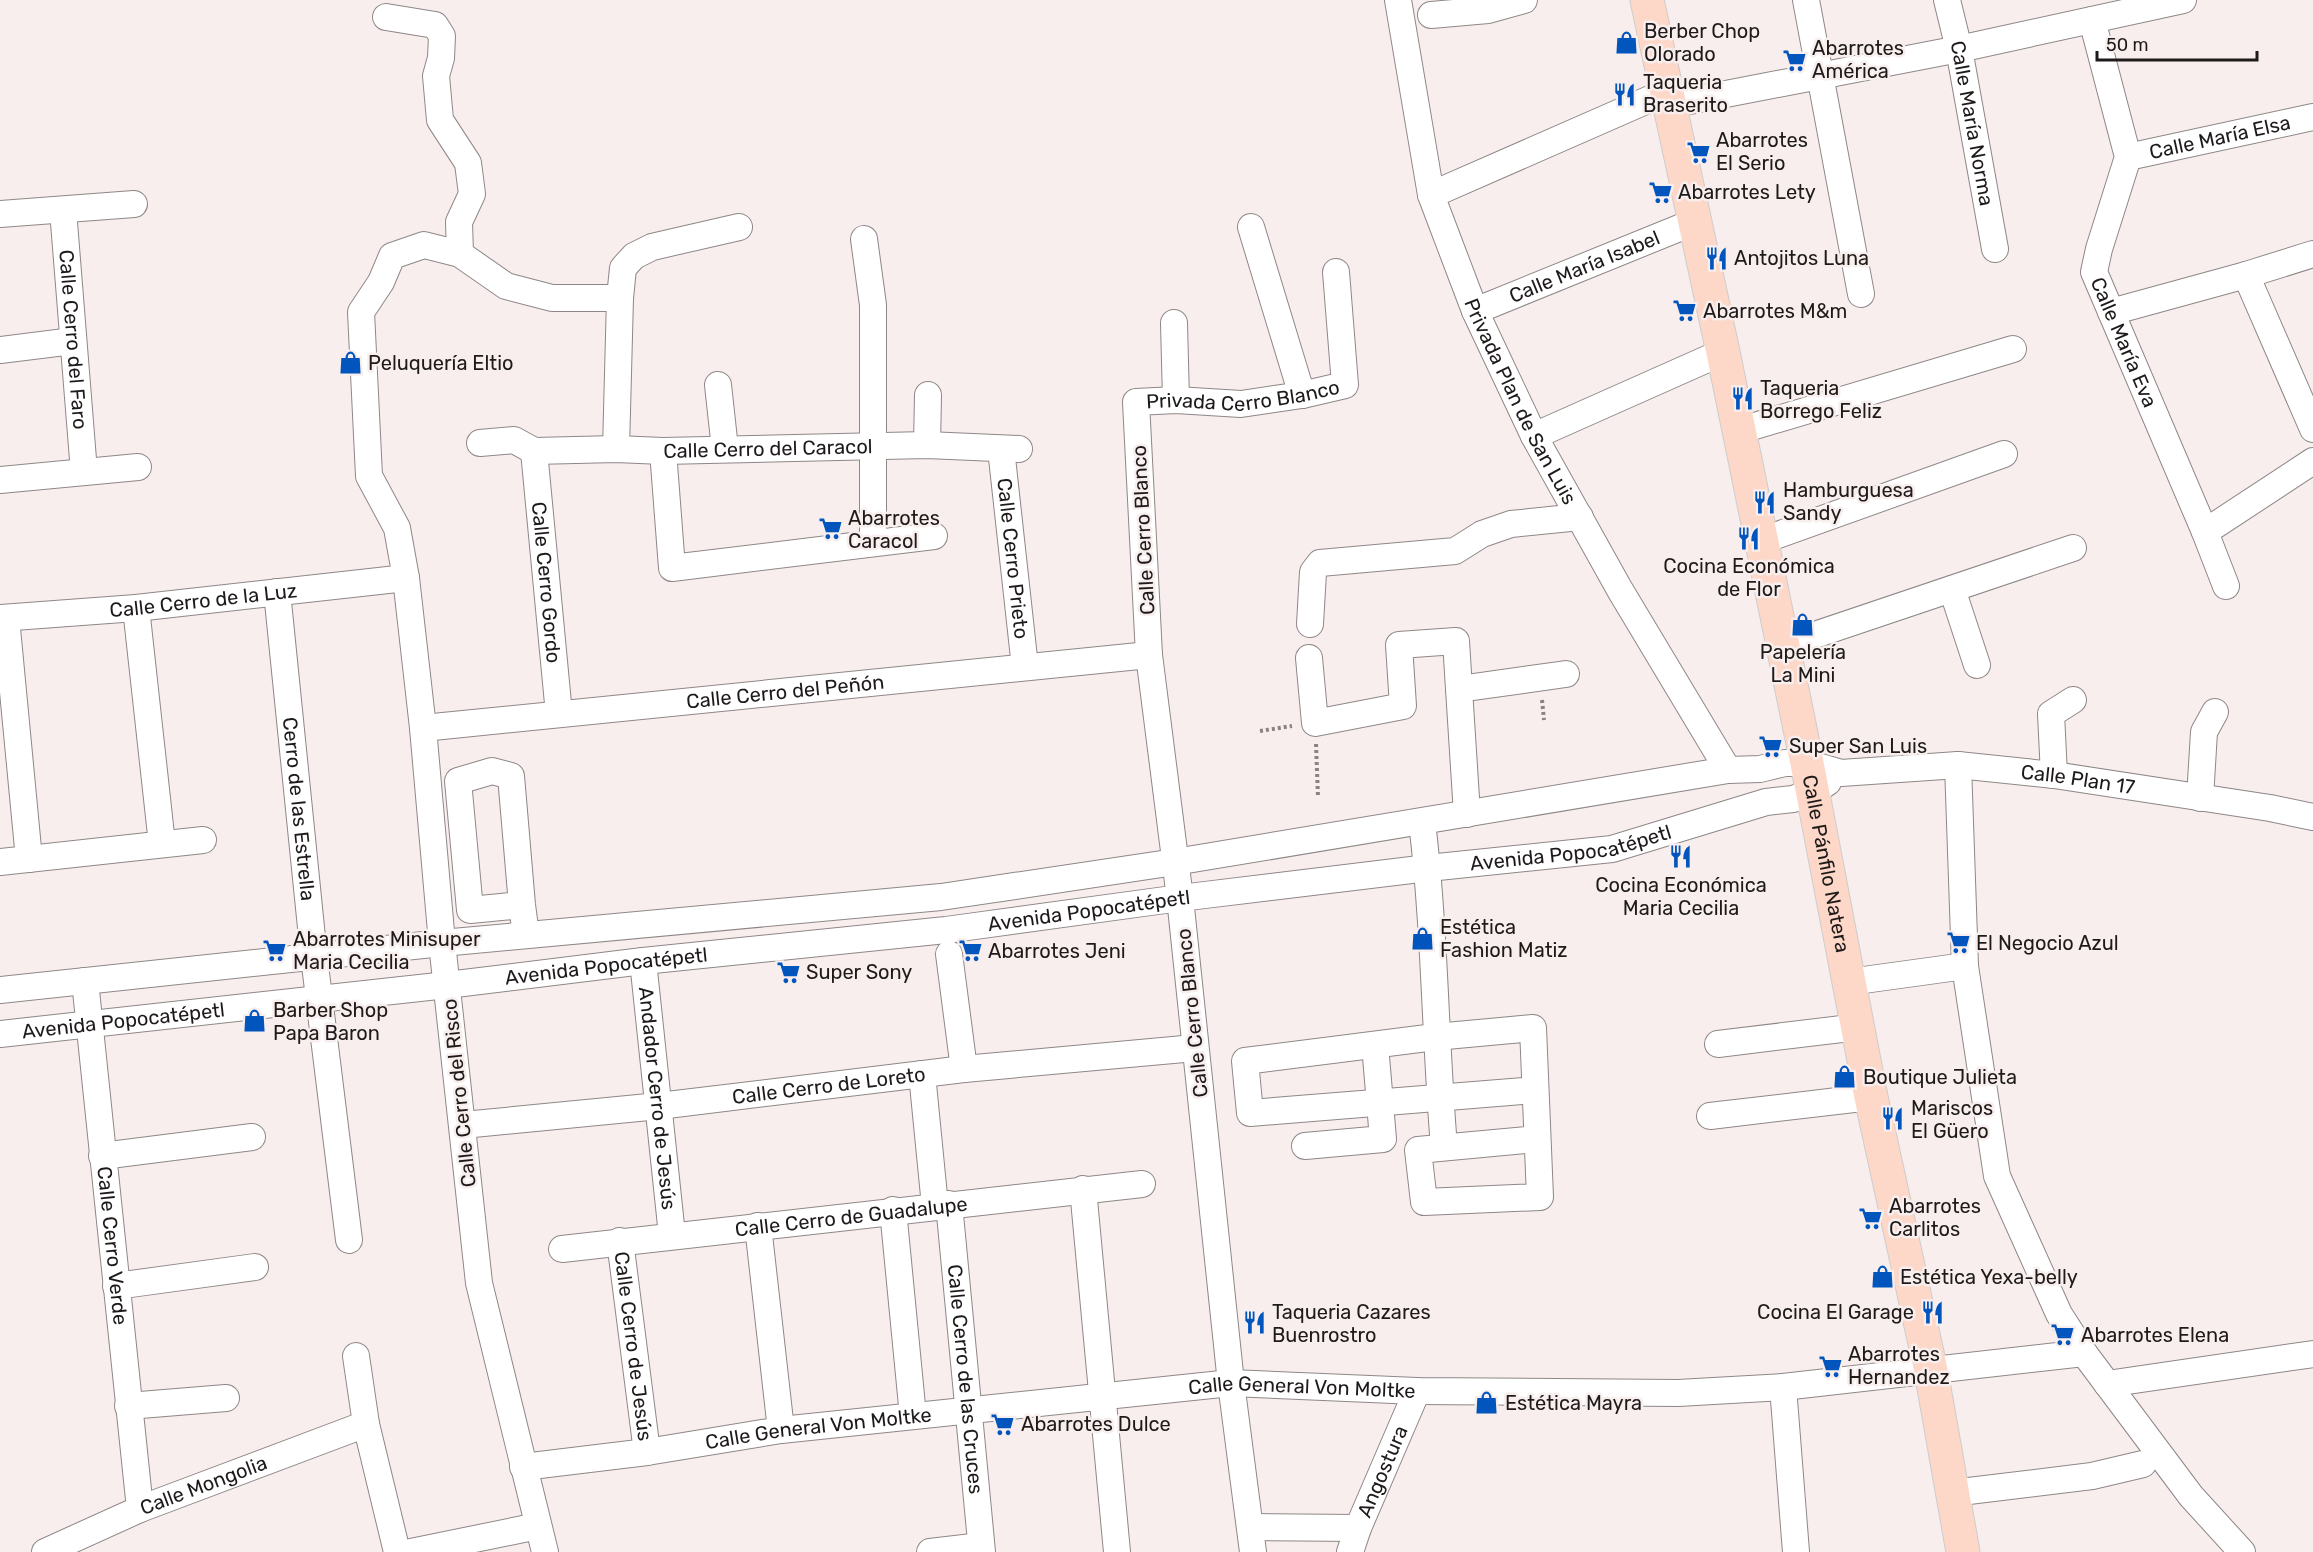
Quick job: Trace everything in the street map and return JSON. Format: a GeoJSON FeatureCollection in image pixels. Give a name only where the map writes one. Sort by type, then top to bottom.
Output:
{"type":"FeatureCollection","features":[{"type":"Feature","properties":{"kind":"main road","name":"Calle Pánfilo Natera"},"geometry":{"type":"LineString","coordinates":[[1647,0],[1723,352],[1810,778],[1871,1097],[1931,1371],[1963,1552]]}},
{"type":"Feature","properties":{"kind":"street","name":"Privada Plan de San Luis"},"geometry":{"type":"LineString","coordinates":[[1398,0],[1431,195],[1475,311],[1534,436],[1620,590],[1728,770]]}},
{"type":"Feature","properties":{"kind":"street"},"geometry":{"type":"LineString","coordinates":[[1431,15],[1488,10],[1524,0]]}},
{"type":"Feature","properties":{"kind":"street"},"geometry":{"type":"LineString","coordinates":[[1806,0],[1861,294]]}},
{"type":"Feature","properties":{"kind":"street","name":"Calle María Norma"},"geometry":{"type":"LineString","coordinates":[[1947,0],[1959,50],[1995,249]]}},
{"type":"Feature","properties":{"kind":"street"},"geometry":{"type":"LineString","coordinates":[[1431,195],[1667,99],[1959,50],[2183,0]]}},
{"type":"Feature","properties":{"kind":"street"},"geometry":{"type":"LineString","coordinates":[[386,17],[435,25],[442,36],[441,57],[436,76],[440,120],[468,163],[472,194],[459,222],[460,254],[506,286],[552,298],[620,298]]}},
{"type":"Feature","properties":{"kind":"street"},"geometry":{"type":"LineString","coordinates":[[2092,20],[2128,158]]}},
{"type":"Feature","properties":{"kind":"street","name":"Calle María Elsa"},"geometry":{"type":"LineString","coordinates":[[2128,158],[2313,117]]}},
{"type":"Feature","properties":{"kind":"street","name":"Calle María Eva"},"geometry":{"type":"LineString","coordinates":[[2128,158],[2094,272],[2205,531],[2226,586]]}},
{"type":"Feature","properties":{"kind":"street"},"geometry":{"type":"LineString","coordinates":[[0,214],[134,204]]}},
{"type":"Feature","properties":{"kind":"street","name":"Calle Cerro del Faro"},"geometry":{"type":"LineString","coordinates":[[63,210],[84,472]]}},
{"type":"Feature","properties":{"kind":"street","name":"Calle María Isabel"},"geometry":{"type":"LineString","coordinates":[[1475,311],[1694,222]]}},
{"type":"Feature","properties":{"kind":"street"},"geometry":{"type":"LineString","coordinates":[[616,449],[620,298],[623,268],[634,256],[652,248],[739,227]]}},
{"type":"Feature","properties":{"kind":"street"},"geometry":{"type":"LineString","coordinates":[[1251,227],[1302,395]]}},
{"type":"Feature","properties":{"kind":"street"},"geometry":{"type":"LineString","coordinates":[[864,239],[873,305],[873,543]]}},
{"type":"Feature","properties":{"kind":"street","name":"Calle Cerro del Risco"},"geometry":{"type":"LineString","coordinates":[[460,254],[424,245],[392,256],[381,282],[361,312],[369,476],[397,528],[406,578],[423,728],[442,943],[479,1282],[545,1552]]}},
{"type":"Feature","properties":{"kind":"street"},"geometry":{"type":"LineString","coordinates":[[2111,312],[2313,254]]}},
{"type":"Feature","properties":{"kind":"street","name":"Privada Cerro Blanco"},"geometry":{"type":"LineString","coordinates":[[1136,402],[1176,400],[1241,404],[1302,395],[1345,385],[1336,272]]}},
{"type":"Feature","properties":{"kind":"street"},"geometry":{"type":"LineString","coordinates":[[2246,275],[2313,429]]}},
{"type":"Feature","properties":{"kind":"street"},"geometry":{"type":"LineString","coordinates":[[1174,323],[1176,400]]}},
{"type":"Feature","properties":{"kind":"street"},"geometry":{"type":"LineString","coordinates":[[0,350],[74,341]]}},
{"type":"Feature","properties":{"kind":"street"},"geometry":{"type":"LineString","coordinates":[[1738,431],[2013,349]]}},
{"type":"Feature","properties":{"kind":"street"},"geometry":{"type":"LineString","coordinates":[[1534,436],[1723,352]]}},
{"type":"Feature","properties":{"kind":"street"},"geometry":{"type":"LineString","coordinates":[[718,385],[724,448]]}},
{"type":"Feature","properties":{"kind":"street"},"geometry":{"type":"LineString","coordinates":[[927,445],[928,394]]}},
{"type":"Feature","properties":{"kind":"street","name":"Calle Cerro Blanco"},"geometry":{"type":"LineString","coordinates":[[1136,402],[1149,655],[1180,898],[1231,1383],[1253,1552]]}},
{"type":"Feature","properties":{"kind":"street"},"geometry":{"type":"LineString","coordinates":[[480,443],[514,440],[534,451]]}},
{"type":"Feature","properties":{"kind":"street","name":"Calle Cerro del Caracol"},"geometry":{"type":"LineString","coordinates":[[534,451],[616,449],[663,451],[927,445],[1010,449]]}},
{"type":"Feature","properties":{"kind":"street","name":"Calle Cerro Prieto"},"geometry":{"type":"LineString","coordinates":[[1010,449],[1025,667]]}},
{"type":"Feature","properties":{"kind":"street","name":"Calle Cerro Gordo"},"geometry":{"type":"LineString","coordinates":[[534,451],[559,714]]}},
{"type":"Feature","properties":{"kind":"street"},"geometry":{"type":"LineString","coordinates":[[663,451],[672,568],[934,536]]}},
{"type":"Feature","properties":{"kind":"street"},"geometry":{"type":"LineString","coordinates":[[1761,541],[2004,454]]}},
{"type":"Feature","properties":{"kind":"street"},"geometry":{"type":"LineString","coordinates":[[2205,531],[2313,461]]}},
{"type":"Feature","properties":{"kind":"street"},"geometry":{"type":"LineString","coordinates":[[0,480],[138,467]]}},
{"type":"Feature","properties":{"kind":"street"},"geometry":{"type":"LineString","coordinates":[[1310,624],[1313,572],[1320,562],[1455,551],[1482,534],[1511,524],[1580,517]]}},
{"type":"Feature","properties":{"kind":"street"},"geometry":{"type":"LineString","coordinates":[[1782,646],[2073,548]]}},
{"type":"Feature","properties":{"kind":"street","name":"Calle Cerro de la Luz"},"geometry":{"type":"LineString","coordinates":[[3,618],[136,608],[406,578]]}},
{"type":"Feature","properties":{"kind":"street"},"geometry":{"type":"LineString","coordinates":[[1952,589],[1977,665]]}},
{"type":"Feature","properties":{"kind":"street","name":"Cerro de las Estrella"},"geometry":{"type":"LineString","coordinates":[[277,592],[314,957],[349,1240]]}},
{"type":"Feature","properties":{"kind":"street"},"geometry":{"type":"LineString","coordinates":[[136,608],[162,844]]}},
{"type":"Feature","properties":{"kind":"street"},"geometry":{"type":"LineString","coordinates":[[3,618],[29,859]]}},
{"type":"Feature","properties":{"kind":"street"},"geometry":{"type":"LineString","coordinates":[[1309,658],[1315,723],[1403,706],[1399,645],[1456,641],[1467,814]]}},
{"type":"Feature","properties":{"kind":"street","name":"Calle Cerro del Peñón"},"geometry":{"type":"LineString","coordinates":[[423,728],[1149,655]]}},
{"type":"Feature","properties":{"kind":"street"},"geometry":{"type":"LineString","coordinates":[[1459,689],[1566,674]]}},
{"type":"Feature","properties":{"kind":"street"},"geometry":{"type":"LineString","coordinates":[[2054,775],[2051,714],[2073,700]]}},
{"type":"Feature","properties":{"kind":"street"},"geometry":{"type":"LineString","coordinates":[[2200,798],[2204,732],[2215,712]]}},
{"type":"Feature","properties":{"kind":"street","name":"Avenida Popocatépetl"},"geometry":{"type":"LineString","coordinates":[[0,990],[442,943],[941,897],[1175,862],[1728,770],[1760,769],[1785,764],[1810,778],[1793,799],[1766,802],[1612,849],[1428,868],[1180,898],[946,930],[643,961],[0,1034]]}},
{"type":"Feature","properties":{"kind":"street"},"geometry":{"type":"LineString","coordinates":[[1958,765],[1965,966],[1997,1176],[2059,1314],[2084,1353],[2191,1496],[2242,1552]]}},
{"type":"Feature","properties":{"kind":"street","name":"Calle Plan 17"},"geometry":{"type":"LineString","coordinates":[[1810,778],[1841,773],[1958,765],[2054,775],[2270,808],[2313,817]]}},
{"type":"Feature","properties":{"kind":"street"},"geometry":{"type":"LineString","coordinates":[[1760,769],[1766,802]]}},
{"type":"Feature","properties":{"kind":"street"},"geometry":{"type":"LineString","coordinates":[[522,905],[470,910],[458,780],[492,771],[511,776],[526,935]]}},
{"type":"Feature","properties":{"kind":"street"},"geometry":{"type":"LineString","coordinates":[[1422,822],[1428,868],[1435,1037],[1443,1147]]}},
{"type":"Feature","properties":{"kind":"street"},"geometry":{"type":"LineString","coordinates":[[0,862],[203,840]]}},
{"type":"Feature","properties":{"kind":"street"},"geometry":{"type":"LineString","coordinates":[[784,911],[787,947]]}},
{"type":"Feature","properties":{"kind":"street"},"geometry":{"type":"LineString","coordinates":[[949,954],[964,1069]]}},
{"type":"Feature","properties":{"kind":"street","name":"Andador Cerro de Jesús"},"geometry":{"type":"LineString","coordinates":[[643,961],[672,1235]]}},
{"type":"Feature","properties":{"kind":"street"},"geometry":{"type":"LineString","coordinates":[[1849,982],[1965,966]]}},
{"type":"Feature","properties":{"kind":"street","name":"Calle Cerro Verde"},"geometry":{"type":"LineString","coordinates":[[84,981],[140,1509]]}},
{"type":"Feature","properties":{"kind":"street"},"geometry":{"type":"LineString","coordinates":[[1718,1044],[1858,1027]]}},
{"type":"Feature","properties":{"kind":"street"},"geometry":{"type":"LineString","coordinates":[[1535,1090],[1250,1113],[1245,1061],[1435,1037],[1533,1028],[1540,1197],[1424,1202],[1418,1150],[1537,1139]]}},
{"type":"Feature","properties":{"kind":"street"},"geometry":{"type":"LineString","coordinates":[[1305,1146],[1383,1139],[1375,1045]]}},
{"type":"Feature","properties":{"kind":"street","name":"Calle Cerro de Loreto"},"geometry":{"type":"LineString","coordinates":[[463,1125],[659,1106],[964,1069],[1195,1048]]}},
{"type":"Feature","properties":{"kind":"street","name":"Calle Cerro de las Cruces"},"geometry":{"type":"LineString","coordinates":[[922,1074],[970,1412],[982,1549]]}},
{"type":"Feature","properties":{"kind":"street"},"geometry":{"type":"LineString","coordinates":[[1710,1116],[1871,1097]]}},
{"type":"Feature","properties":{"kind":"street"},"geometry":{"type":"LineString","coordinates":[[102,1156],[252,1137]]}},
{"type":"Feature","properties":{"kind":"street","name":"Calle Cerro de Guadalupe"},"geometry":{"type":"LineString","coordinates":[[562,1249],[893,1210],[1142,1184]]}},
{"type":"Feature","properties":{"kind":"street"},"geometry":{"type":"LineString","coordinates":[[1083,1189],[1117,1552]]}},
{"type":"Feature","properties":{"kind":"street"},"geometry":{"type":"LineString","coordinates":[[893,1210],[913,1416]]}},
{"type":"Feature","properties":{"kind":"street"},"geometry":{"type":"LineString","coordinates":[[758,1226],[781,1430]]}},
{"type":"Feature","properties":{"kind":"street","name":"Calle Cerro de Jesús"},"geometry":{"type":"LineString","coordinates":[[620,1241],[647,1452]]}},
{"type":"Feature","properties":{"kind":"street"},"geometry":{"type":"LineString","coordinates":[[116,1286],[255,1267]]}},
{"type":"Feature","properties":{"kind":"street","name":"Calle General Von Moltke"},"geometry":{"type":"LineString","coordinates":[[523,1467],[647,1452],[781,1430],[1231,1383],[1417,1390],[1678,1393],[1783,1387],[2084,1353]]}},
{"type":"Feature","properties":{"kind":"street"},"geometry":{"type":"LineString","coordinates":[[2107,1384],[2313,1354]]}},
{"type":"Feature","properties":{"kind":"street"},"geometry":{"type":"LineString","coordinates":[[356,1356],[366,1424],[397,1552]]}},
{"type":"Feature","properties":{"kind":"street"},"geometry":{"type":"LineString","coordinates":[[1783,1387],[1796,1552]]}},
{"type":"Feature","properties":{"kind":"street","name":"Angostura"},"geometry":{"type":"LineString","coordinates":[[1350,1552],[1417,1390]]}},
{"type":"Feature","properties":{"kind":"street"},"geometry":{"type":"LineString","coordinates":[[128,1406],[226,1398]]}},
{"type":"Feature","properties":{"kind":"street","name":"Calle Mongolia"},"geometry":{"type":"LineString","coordinates":[[45,1552],[91,1542],[140,1509],[366,1424]]}},
{"type":"Feature","properties":{"kind":"street"},"geometry":{"type":"LineString","coordinates":[[1952,1492],[2092,1476],[2143,1464]]}},
{"type":"Feature","properties":{"kind":"street"},"geometry":{"type":"LineString","coordinates":[[411,1552],[538,1526]]}},
{"type":"Feature","properties":{"kind":"street"},"geometry":{"type":"LineString","coordinates":[[1251,1527],[1358,1528]]}},
{"type":"Feature","properties":{"kind":"street"},"geometry":{"type":"LineString","coordinates":[[930,1552],[982,1549]]}},
{"type":"Feature","properties":{"kind":"path"},"geometry":{"type":"LineString","coordinates":[[1260,731],[1315,723],[1318,797]]}},
{"type":"Feature","properties":{"kind":"place","name":"Berber Chop Olorado"},"geometry":{"type":"Point","coordinates":[1626,42]}},
{"type":"Feature","properties":{"kind":"place","name":"Abarrotes América"},"geometry":{"type":"Point","coordinates":[1794,60]}},
{"type":"Feature","properties":{"kind":"place","name":"Taqueria Braserito"},"geometry":{"type":"Point","coordinates":[1625,94]}},
{"type":"Feature","properties":{"kind":"place","name":"Abarrotes El Serio"},"geometry":{"type":"Point","coordinates":[1698,152]}},
{"type":"Feature","properties":{"kind":"place","name":"Abarrotes Lety"},"geometry":{"type":"Point","coordinates":[1660,192]}},
{"type":"Feature","properties":{"kind":"place","name":"Antojitos Luna"},"geometry":{"type":"Point","coordinates":[1716,258]}},
{"type":"Feature","properties":{"kind":"place","name":"Abarrotes M&m"},"geometry":{"type":"Point","coordinates":[1685,311]}},
{"type":"Feature","properties":{"kind":"place","name":"Peluquería Eltio"},"geometry":{"type":"Point","coordinates":[350,363]}},
{"type":"Feature","properties":{"kind":"place","name":"Taqueria Borrego Feliz"},"geometry":{"type":"Point","coordinates":[1742,399]}},
{"type":"Feature","properties":{"kind":"place","name":"Hamburguesa Sandy"},"geometry":{"type":"Point","coordinates":[1765,502]}},
{"type":"Feature","properties":{"kind":"place","name":"Abarrotes Caracol"},"geometry":{"type":"Point","coordinates":[830,529]}},
{"type":"Feature","properties":{"kind":"place","name":"Cocina Económica de Flor"},"geometry":{"type":"Point","coordinates":[1749,539]}},
{"type":"Feature","properties":{"kind":"place","name":"Papelería La Mini"},"geometry":{"type":"Point","coordinates":[1803,624]}},
{"type":"Feature","properties":{"kind":"place","name":"Super San Luis"},"geometry":{"type":"Point","coordinates":[1771,746]}},
{"type":"Feature","properties":{"kind":"place","name":"Cocina Económica Maria Cecilia"},"geometry":{"type":"Point","coordinates":[1681,857]}},
{"type":"Feature","properties":{"kind":"place","name":"Estética Fashion Matiz"},"geometry":{"type":"Point","coordinates":[1422,938]}},
{"type":"Feature","properties":{"kind":"place","name":"El Negocio Azul"},"geometry":{"type":"Point","coordinates":[1958,943]}},
{"type":"Feature","properties":{"kind":"place","name":"Abarrotes Minisuper Maria Cecilia"},"geometry":{"type":"Point","coordinates":[275,950]}},
{"type":"Feature","properties":{"kind":"place","name":"Abarrotes Jeni"},"geometry":{"type":"Point","coordinates":[970,951]}},
{"type":"Feature","properties":{"kind":"place","name":"Super Sony"},"geometry":{"type":"Point","coordinates":[788,972]}},
{"type":"Feature","properties":{"kind":"place","name":"Barber Shop Papa Baron"},"geometry":{"type":"Point","coordinates":[255,1021]}},
{"type":"Feature","properties":{"kind":"place","name":"Boutique Julieta"},"geometry":{"type":"Point","coordinates":[1845,1077]}},
{"type":"Feature","properties":{"kind":"place","name":"Mariscos El Güero"},"geometry":{"type":"Point","coordinates":[1893,1119]}},
{"type":"Feature","properties":{"kind":"place","name":"Abarrotes Carlitos"},"geometry":{"type":"Point","coordinates":[1871,1218]}},
{"type":"Feature","properties":{"kind":"place","name":"Estética Yexa-belly"},"geometry":{"type":"Point","coordinates":[1882,1277]}},
{"type":"Feature","properties":{"kind":"place","name":"Cocina El Garage"},"geometry":{"type":"Point","coordinates":[1932,1312]}},
{"type":"Feature","properties":{"kind":"place","name":"Taqueria Cazares Buenrostro"},"geometry":{"type":"Point","coordinates":[1254,1323]}},
{"type":"Feature","properties":{"kind":"place","name":"Abarrotes Elena"},"geometry":{"type":"Point","coordinates":[2063,1335]}},
{"type":"Feature","properties":{"kind":"place","name":"Abarrotes Hernandez"},"geometry":{"type":"Point","coordinates":[1830,1366]}},
{"type":"Feature","properties":{"kind":"place","name":"Estética Mayra"},"geometry":{"type":"Point","coordinates":[1487,1403]}},
{"type":"Feature","properties":{"kind":"place","name":"Abarrotes Dulce"},"geometry":{"type":"Point","coordinates":[1003,1424]}}]}
